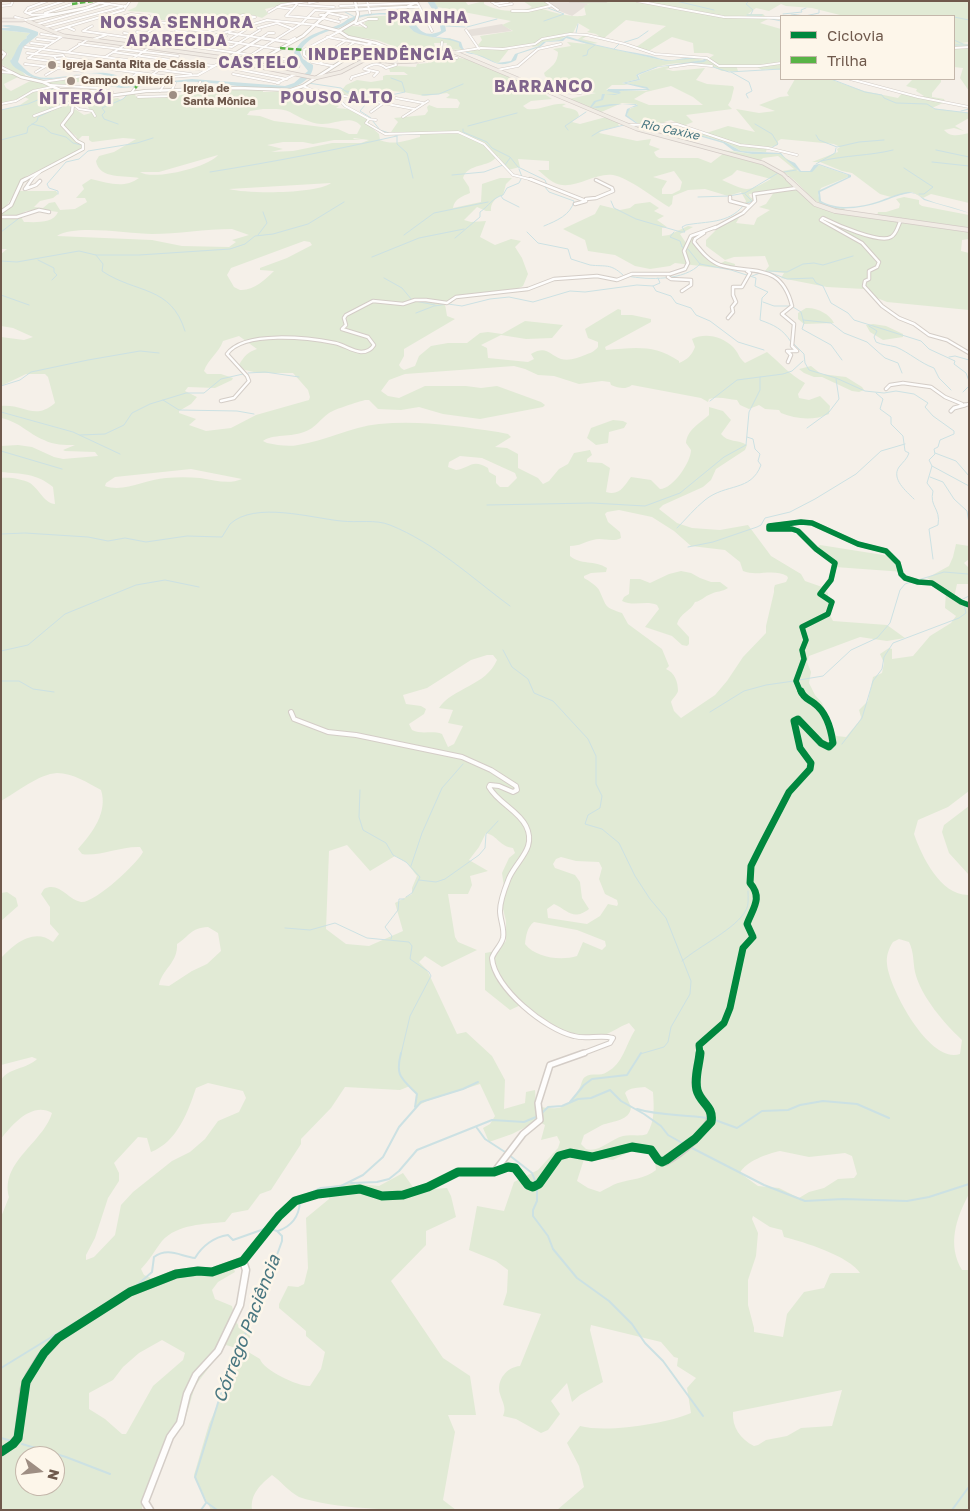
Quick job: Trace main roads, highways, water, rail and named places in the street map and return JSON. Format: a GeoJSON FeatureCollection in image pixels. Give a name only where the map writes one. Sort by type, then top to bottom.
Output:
{"type":"FeatureCollection","features":[{"type":"Feature","properties":{"kind":"main road"},"geometry":{"type":"LineString","coordinates":[[355,1],[359,24],[339,31],[348,37],[401,51],[441,54]]}},
{"type":"Feature","properties":{"kind":"main road"},"geometry":{"type":"LineString","coordinates":[[1,21],[35,19],[102,2]]}},
{"type":"Feature","properties":{"kind":"main road"},"geometry":{"type":"LineString","coordinates":[[251,65],[288,42],[303,36],[326,14],[340,8],[407,7],[418,4]]}},
{"type":"Feature","properties":{"kind":"main road"},"geometry":{"type":"LineString","coordinates":[[25,20],[64,36]]}},
{"type":"Feature","properties":{"kind":"main road"},"geometry":{"type":"LineString","coordinates":[[38,24],[64,36],[213,55],[314,78],[341,72],[364,59],[395,62],[425,60],[453,52],[627,125],[656,135],[763,163],[783,174],[815,204],[827,209],[969,230]]}},
{"type":"Feature","properties":{"kind":"main road"},"geometry":{"type":"LineString","coordinates":[[75,37],[87,40],[127,43]]}},
{"type":"Feature","properties":{"kind":"main road"},"geometry":{"type":"LineString","coordinates":[[1,212],[11,205],[20,183],[83,148],[83,144],[77,141],[62,125],[72,112],[73,104],[82,98],[132,92],[172,90],[238,88],[291,90],[303,86],[372,42]]}},
{"type":"Feature","properties":{"kind":"main road"},"geometry":{"type":"LineString","coordinates":[[1,51],[4,54],[1,59]]}},
{"type":"Feature","properties":{"kind":"main road"},"geometry":{"type":"LineString","coordinates":[[228,58],[259,60],[278,65],[298,66],[288,73]]}},
{"type":"Feature","properties":{"kind":"main road"},"geometry":{"type":"LineString","coordinates":[[1,67],[24,79],[43,82],[60,90],[126,93]]}},
{"type":"Feature","properties":{"kind":"waterway"},"geometry":{"type":"LineString","coordinates":[[676,1],[714,10]]}},
{"type":"Feature","properties":{"kind":"waterway"},"geometry":{"type":"LineString","coordinates":[[749,1],[746,4],[753,10],[751,14]]}},
{"type":"Feature","properties":{"kind":"waterway"},"geometry":{"type":"LineString","coordinates":[[544,21],[564,14],[548,8]]}},
{"type":"Feature","properties":{"kind":"waterway"},"geometry":{"type":"LineString","coordinates":[[783,14],[802,12],[801,10],[806,8]]}},
{"type":"Feature","properties":{"kind":"waterway"},"geometry":{"type":"LineString","coordinates":[[810,15],[819,13],[819,10]]}},
{"type":"Feature","properties":{"kind":"waterway"},"geometry":{"type":"LineString","coordinates":[[345,12],[355,17]]}},
{"type":"Feature","properties":{"kind":"waterway"},"geometry":{"type":"LineString","coordinates":[[791,14],[798,15]]}},
{"type":"Feature","properties":{"kind":"waterway"},"geometry":{"type":"LineString","coordinates":[[747,15],[762,15]]}},
{"type":"Feature","properties":{"kind":"waterway"},"geometry":{"type":"LineString","coordinates":[[955,17],[969,20]]}},
{"type":"Feature","properties":{"kind":"waterway"},"geometry":{"type":"LineString","coordinates":[[767,18],[780,21]]}},
{"type":"Feature","properties":{"kind":"waterway"},"geometry":{"type":"LineString","coordinates":[[467,27],[497,19]]}},
{"type":"Feature","properties":{"kind":"waterway"},"geometry":{"type":"LineString","coordinates":[[576,33],[578,24]]}},
{"type":"Feature","properties":{"kind":"waterway"},"geometry":{"type":"LineString","coordinates":[[446,26],[465,27]]}},
{"type":"Feature","properties":{"kind":"waterway"},"geometry":{"type":"LineString","coordinates":[[622,43],[638,38],[648,31]]}},
{"type":"Feature","properties":{"kind":"waterway"},"geometry":{"type":"LineString","coordinates":[[955,40],[963,44]]}},
{"type":"Feature","properties":{"kind":"waterway","name":"Rio Caxixe"},"geometry":{"type":"LineString","coordinates":[[614,49],[619,44]]}},
{"type":"Feature","properties":{"kind":"waterway"},"geometry":{"type":"LineString","coordinates":[[583,56],[587,55],[588,50],[595,45]]}},
{"type":"Feature","properties":{"kind":"waterway"},"geometry":{"type":"LineString","coordinates":[[955,45],[969,45]]}},
{"type":"Feature","properties":{"kind":"waterway"},"geometry":{"type":"LineString","coordinates":[[713,67],[729,72],[780,69]]}},
{"type":"Feature","properties":{"kind":"waterway"},"geometry":{"type":"LineString","coordinates":[[731,72],[749,82],[752,91],[746,94],[748,98]]}},
{"type":"Feature","properties":{"kind":"waterway"},"geometry":{"type":"LineString","coordinates":[[346,91],[382,97],[405,92],[402,82],[391,78]]}},
{"type":"Feature","properties":{"kind":"waterway"},"geometry":{"type":"LineString","coordinates":[[834,80],[865,92],[882,95],[884,98],[896,103],[927,104],[935,109],[969,113]]}},
{"type":"Feature","properties":{"kind":"waterway"},"geometry":{"type":"LineString","coordinates":[[308,83],[341,88],[351,95]]}},
{"type":"Feature","properties":{"kind":"waterway"},"geometry":{"type":"LineString","coordinates":[[422,95],[439,94],[463,84]]}},
{"type":"Feature","properties":{"kind":"waterway"},"geometry":{"type":"LineString","coordinates":[[51,109],[48,104],[53,98],[52,89]]}},
{"type":"Feature","properties":{"kind":"waterway"},"geometry":{"type":"LineString","coordinates":[[1,110],[28,104],[52,94]]}},
{"type":"Feature","properties":{"kind":"waterway"},"geometry":{"type":"LineString","coordinates":[[118,124],[104,119],[102,115],[105,112],[102,108],[123,99],[127,95]]}},
{"type":"Feature","properties":{"kind":"waterway"},"geometry":{"type":"LineString","coordinates":[[355,99],[365,105],[360,111],[371,118]]}},
{"type":"Feature","properties":{"kind":"waterway"},"geometry":{"type":"LineString","coordinates":[[961,111],[969,109]]}},
{"type":"Feature","properties":{"kind":"waterway"},"geometry":{"type":"LineString","coordinates":[[32,124],[37,121],[38,117],[51,111]]}},
{"type":"Feature","properties":{"kind":"waterway"},"geometry":{"type":"LineString","coordinates":[[568,130],[565,126],[586,112]]}},
{"type":"Feature","properties":{"kind":"waterway"},"geometry":{"type":"LineString","coordinates":[[468,126],[517,113]]}},
{"type":"Feature","properties":{"kind":"waterway"},"geometry":{"type":"LineString","coordinates":[[372,120],[380,130],[389,133]]}},
{"type":"Feature","properties":{"kind":"waterway"},"geometry":{"type":"LineString","coordinates":[[1,140],[27,133],[28,127],[32,124]]}},
{"type":"Feature","properties":{"kind":"waterway"},"geometry":{"type":"LineString","coordinates":[[32,124],[44,127],[51,133],[66,137],[73,143],[81,145]]}},
{"type":"Feature","properties":{"kind":"waterway"},"geometry":{"type":"LineString","coordinates":[[755,124],[772,134],[778,144],[771,148]]}},
{"type":"Feature","properties":{"kind":"waterway"},"geometry":{"type":"LineString","coordinates":[[592,136],[600,131],[624,125]]}},
{"type":"Feature","properties":{"kind":"waterway"},"geometry":{"type":"LineString","coordinates":[[463,129],[463,132],[487,142],[492,148],[510,157],[518,167],[545,180],[547,185]]}},
{"type":"Feature","properties":{"kind":"waterway"},"geometry":{"type":"LineString","coordinates":[[395,135],[420,134]]}},
{"type":"Feature","properties":{"kind":"waterway"},"geometry":{"type":"LineString","coordinates":[[816,135],[819,140],[837,147],[859,142],[884,140]]}},
{"type":"Feature","properties":{"kind":"waterway"},"geometry":{"type":"LineString","coordinates":[[210,172],[304,156],[397,136],[397,144],[407,153],[413,178]]}},
{"type":"Feature","properties":{"kind":"waterway"},"geometry":{"type":"LineString","coordinates":[[58,194],[58,191],[49,188],[47,184],[66,162],[79,159],[88,151],[137,143],[153,138]]}},
{"type":"Feature","properties":{"kind":"waterway"},"geometry":{"type":"LineString","coordinates":[[821,161],[835,153],[836,148]]}},
{"type":"Feature","properties":{"kind":"waterway"},"geometry":{"type":"LineString","coordinates":[[821,161],[893,150]]}},
{"type":"Feature","properties":{"kind":"waterway"},"geometry":{"type":"LineString","coordinates":[[936,150],[969,157]]}},
{"type":"Feature","properties":{"kind":"waterway"},"geometry":{"type":"LineString","coordinates":[[505,165],[510,158]]}},
{"type":"Feature","properties":{"kind":"waterway","name":"Rio Caxixe"},"geometry":{"type":"LineString","coordinates":[[816,164],[821,161]]}},
{"type":"Feature","properties":{"kind":"waterway"},"geometry":{"type":"LineString","coordinates":[[932,162],[969,166]]}},
{"type":"Feature","properties":{"kind":"waterway"},"geometry":{"type":"LineString","coordinates":[[452,175],[484,172],[503,165]]}},
{"type":"Feature","properties":{"kind":"waterway"},"geometry":{"type":"LineString","coordinates":[[904,168],[933,187],[924,194],[919,194]]}},
{"type":"Feature","properties":{"kind":"waterway"},"geometry":{"type":"LineString","coordinates":[[519,169],[522,177]]}},
{"type":"Feature","properties":{"kind":"waterway"},"geometry":{"type":"LineString","coordinates":[[784,172],[796,170]]}},
{"type":"Feature","properties":{"kind":"waterway"},"geometry":{"type":"LineString","coordinates":[[698,197],[729,196],[745,193],[778,173]]}},
{"type":"Feature","properties":{"kind":"waterway"},"geometry":{"type":"LineString","coordinates":[[455,238],[480,217],[480,212],[493,200],[503,195],[507,188],[519,183],[521,179]]}},
{"type":"Feature","properties":{"kind":"waterway"},"geometry":{"type":"LineString","coordinates":[[544,226],[566,214],[574,201],[549,192],[545,187]]}},
{"type":"Feature","properties":{"kind":"waterway"},"geometry":{"type":"LineString","coordinates":[[745,194],[752,201],[745,204]]}},
{"type":"Feature","properties":{"kind":"waterway"},"geometry":{"type":"LineString","coordinates":[[501,196],[503,199],[519,207]]}},
{"type":"Feature","properties":{"kind":"waterway"},"geometry":{"type":"LineString","coordinates":[[611,201],[614,208],[636,219],[681,232],[685,232],[682,227],[686,225],[724,219],[737,212],[743,206]]}},
{"type":"Feature","properties":{"kind":"waterway"},"geometry":{"type":"LineString","coordinates":[[96,255],[139,255],[230,249],[245,244],[255,236],[273,234],[308,224],[344,202]]}},
{"type":"Feature","properties":{"kind":"waterway"},"geometry":{"type":"LineString","coordinates":[[404,235],[434,213],[488,202]]}},
{"type":"Feature","properties":{"kind":"waterway"},"geometry":{"type":"LineString","coordinates":[[258,235],[267,223],[263,212]]}},
{"type":"Feature","properties":{"kind":"waterway"},"geometry":{"type":"LineString","coordinates":[[1,232],[18,219]]}},
{"type":"Feature","properties":{"kind":"waterway"},"geometry":{"type":"LineString","coordinates":[[372,257],[419,238],[464,229]]}},
{"type":"Feature","properties":{"kind":"waterway"},"geometry":{"type":"LineString","coordinates":[[527,232],[538,243],[568,249],[571,259],[590,265],[611,267],[623,275]]}},
{"type":"Feature","properties":{"kind":"waterway"},"geometry":{"type":"LineString","coordinates":[[674,232],[670,237],[680,241],[682,247],[688,249],[700,264]]}},
{"type":"Feature","properties":{"kind":"waterway"},"geometry":{"type":"LineString","coordinates":[[1,261],[17,262],[79,251],[96,255]]}},
{"type":"Feature","properties":{"kind":"waterway"},"geometry":{"type":"LineString","coordinates":[[96,255],[103,264],[102,271],[127,284],[151,292],[171,305],[179,316],[185,331]]}},
{"type":"Feature","properties":{"kind":"waterway"},"geometry":{"type":"LineString","coordinates":[[769,271],[787,272],[803,264],[814,263],[823,265],[853,256]]}},
{"type":"Feature","properties":{"kind":"waterway"},"geometry":{"type":"LineString","coordinates":[[38,260],[54,268],[54,272],[57,275],[52,280]]}},
{"type":"Feature","properties":{"kind":"waterway"},"geometry":{"type":"LineString","coordinates":[[658,278],[685,274],[700,264]]}},
{"type":"Feature","properties":{"kind":"waterway"},"geometry":{"type":"LineString","coordinates":[[700,264],[731,270],[756,278],[755,286],[768,292],[762,298],[760,320],[778,328],[791,342]]}},
{"type":"Feature","properties":{"kind":"waterway"},"geometry":{"type":"LineString","coordinates":[[766,271],[787,279],[813,278],[816,283],[823,286],[831,303],[848,313],[854,320],[921,341],[929,349],[955,361],[954,364],[966,373],[969,381]]}},
{"type":"Feature","properties":{"kind":"waterway"},"geometry":{"type":"LineString","coordinates":[[752,276],[760,273]]}},
{"type":"Feature","properties":{"kind":"waterway"},"geometry":{"type":"LineString","coordinates":[[627,276],[658,278]]}},
{"type":"Feature","properties":{"kind":"waterway"},"geometry":{"type":"LineString","coordinates":[[384,278],[402,288],[412,300]]}},
{"type":"Feature","properties":{"kind":"waterway"},"geometry":{"type":"LineString","coordinates":[[653,286],[660,283],[658,278]]}},
{"type":"Feature","properties":{"kind":"waterway"},"geometry":{"type":"LineString","coordinates":[[416,313],[434,306],[448,304],[462,306],[490,299],[509,297],[533,302],[570,291],[585,292],[637,285],[653,286]]}},
{"type":"Feature","properties":{"kind":"waterway"},"geometry":{"type":"LineString","coordinates":[[653,286],[656,291],[671,296],[676,303],[691,308],[696,315],[710,321],[738,342],[764,350]]}},
{"type":"Feature","properties":{"kind":"waterway"},"geometry":{"type":"LineString","coordinates":[[1,295],[29,305]]}},
{"type":"Feature","properties":{"kind":"waterway"},"geometry":{"type":"LineString","coordinates":[[415,301],[435,305]]}},
{"type":"Feature","properties":{"kind":"waterway"},"geometry":{"type":"LineString","coordinates":[[763,302],[774,306],[790,306]]}},
{"type":"Feature","properties":{"kind":"waterway"},"geometry":{"type":"LineString","coordinates":[[793,307],[801,312],[803,320]]}},
{"type":"Feature","properties":{"kind":"waterway"},"geometry":{"type":"LineString","coordinates":[[803,320],[831,323],[844,333],[867,342],[885,358],[898,363],[902,373]]}},
{"type":"Feature","properties":{"kind":"waterway"},"geometry":{"type":"LineString","coordinates":[[803,320],[802,329],[831,345],[842,360]]}},
{"type":"Feature","properties":{"kind":"waterway"},"geometry":{"type":"LineString","coordinates":[[869,326],[877,331],[874,337],[876,342],[896,347],[934,368],[939,378],[951,390]]}},
{"type":"Feature","properties":{"kind":"waterway"},"geometry":{"type":"LineString","coordinates":[[794,344],[804,354],[805,363],[809,370],[836,378],[865,391],[884,393],[896,391],[914,394],[928,403],[925,407],[933,416],[954,431],[954,434],[940,440],[938,447],[934,449],[935,454],[929,460],[932,466]]}},
{"type":"Feature","properties":{"kind":"waterway"},"geometry":{"type":"LineString","coordinates":[[1,386],[20,380],[31,372],[88,360],[140,351],[159,353]]}},
{"type":"Feature","properties":{"kind":"waterway"},"geometry":{"type":"LineString","coordinates":[[949,357],[955,356],[969,360]]}},
{"type":"Feature","properties":{"kind":"waterway"},"geometry":{"type":"LineString","coordinates":[[760,377],[792,371],[803,361]]}},
{"type":"Feature","properties":{"kind":"waterway"},"geometry":{"type":"LineString","coordinates":[[248,373],[265,372],[299,377]]}},
{"type":"Feature","properties":{"kind":"waterway"},"geometry":{"type":"LineString","coordinates":[[163,400],[186,393],[204,393],[221,379],[243,374]]}},
{"type":"Feature","properties":{"kind":"waterway"},"geometry":{"type":"LineString","coordinates":[[487,505],[592,503],[645,506],[680,493],[724,457],[746,445],[749,412],[760,390],[760,377]]}},
{"type":"Feature","properties":{"kind":"waterway"},"geometry":{"type":"LineString","coordinates":[[710,401],[737,380],[760,377]]}},
{"type":"Feature","properties":{"kind":"waterway"},"geometry":{"type":"LineString","coordinates":[[807,428],[829,412],[839,399],[836,379]]}},
{"type":"Feature","properties":{"kind":"waterway"},"geometry":{"type":"LineString","coordinates":[[963,392],[969,386]]}},
{"type":"Feature","properties":{"kind":"waterway"},"geometry":{"type":"LineString","coordinates":[[876,393],[883,399],[880,409],[891,417],[891,424],[903,436],[904,444]]}},
{"type":"Feature","properties":{"kind":"waterway"},"geometry":{"type":"LineString","coordinates":[[80,435],[105,434],[124,425],[132,413],[163,400]]}},
{"type":"Feature","properties":{"kind":"waterway"},"geometry":{"type":"LineString","coordinates":[[163,400],[179,410],[237,411],[254,414]]}},
{"type":"Feature","properties":{"kind":"waterway"},"geometry":{"type":"LineString","coordinates":[[1,412],[73,432],[120,454]]}},
{"type":"Feature","properties":{"kind":"waterway"},"geometry":{"type":"LineString","coordinates":[[677,528],[705,500],[721,491],[744,483],[757,474],[761,465],[758,461],[760,454],[755,449],[753,439],[747,437]]}},
{"type":"Feature","properties":{"kind":"waterway"},"geometry":{"type":"LineString","coordinates":[[688,547],[713,542],[757,527],[761,525],[765,518],[790,512],[856,474],[881,451],[904,444]]}},
{"type":"Feature","properties":{"kind":"waterway"},"geometry":{"type":"LineString","coordinates":[[904,444],[905,451],[909,453],[899,467],[897,476],[900,484],[914,499]]}},
{"type":"Feature","properties":{"kind":"waterway"},"geometry":{"type":"LineString","coordinates":[[1,451],[62,469]]}},
{"type":"Feature","properties":{"kind":"waterway"},"geometry":{"type":"LineString","coordinates":[[935,453],[956,461],[969,476]]}},
{"type":"Feature","properties":{"kind":"waterway"},"geometry":{"type":"LineString","coordinates":[[932,466],[969,486]]}},
{"type":"Feature","properties":{"kind":"waterway"},"geometry":{"type":"LineString","coordinates":[[932,466],[927,483],[933,491],[933,501],[938,515],[938,525],[929,529],[933,559]]}},
{"type":"Feature","properties":{"kind":"waterway"},"geometry":{"type":"LineString","coordinates":[[930,477],[943,482],[954,499],[967,511],[969,523]]}},
{"type":"Feature","properties":{"kind":"waterway"},"geometry":{"type":"LineString","coordinates":[[1,534],[25,533],[88,537],[108,541],[125,538],[146,542],[187,536],[222,537],[230,524],[241,517],[254,513],[268,512],[341,521],[378,522],[407,532],[438,551],[510,606]]}},
{"type":"Feature","properties":{"kind":"waterway"},"geometry":{"type":"LineString","coordinates":[[918,580],[944,572],[968,574]]}},
{"type":"Feature","properties":{"kind":"waterway"},"geometry":{"type":"LineString","coordinates":[[1,651],[28,645],[65,614],[136,585],[165,580],[199,587]]}},
{"type":"Feature","properties":{"kind":"waterway"},"geometry":{"type":"LineString","coordinates":[[799,680],[823,676],[851,650],[877,638],[890,623],[900,590],[905,584],[911,582]]}},
{"type":"Feature","properties":{"kind":"waterway"},"geometry":{"type":"LineString","coordinates":[[961,600],[969,596]]}},
{"type":"Feature","properties":{"kind":"waterway"},"geometry":{"type":"LineString","coordinates":[[842,744],[862,718],[873,681],[882,669],[884,657],[893,643],[959,618],[966,613],[964,605]]}},
{"type":"Feature","properties":{"kind":"waterway"},"geometry":{"type":"LineString","coordinates":[[503,650],[512,667],[528,679],[534,693],[553,701],[588,739],[596,756],[596,784],[602,796],[600,808],[588,815],[585,824],[602,829],[619,843],[635,876],[650,899],[666,918],[683,960]]}},
{"type":"Feature","properties":{"kind":"waterway"},"geometry":{"type":"LineString","coordinates":[[1,681],[19,681],[33,689],[54,692]]}},
{"type":"Feature","properties":{"kind":"waterway"},"geometry":{"type":"LineString","coordinates":[[710,712],[744,691],[766,685],[794,681]]}},
{"type":"Feature","properties":{"kind":"waterway"},"geometry":{"type":"LineString","coordinates":[[411,866],[422,833],[442,788],[463,764]]}},
{"type":"Feature","properties":{"kind":"waterway"},"geometry":{"type":"LineString","coordinates":[[360,790],[359,817],[363,830],[386,843],[393,855],[406,862],[420,877],[412,893],[406,897]]}},
{"type":"Feature","properties":{"kind":"waterway"},"geometry":{"type":"LineString","coordinates":[[419,880],[436,882],[445,879],[479,855],[485,848],[486,834],[498,821]]}},
{"type":"Feature","properties":{"kind":"waterway"},"geometry":{"type":"LineString","coordinates":[[683,960],[726,931],[741,917],[748,906],[748,891]]}},
{"type":"Feature","properties":{"kind":"waterway"},"geometry":{"type":"LineString","coordinates":[[391,939],[392,936],[385,927],[398,910],[399,899],[404,899]]}},
{"type":"Feature","properties":{"kind":"waterway"},"geometry":{"type":"LineString","coordinates":[[285,928],[310,930],[335,923],[367,938],[409,942],[412,946],[410,959],[429,972],[431,976],[410,1016],[401,1054]]}},
{"type":"Feature","properties":{"kind":"waterway"},"geometry":{"type":"LineString","coordinates":[[640,1054],[664,1047],[668,1042],[671,1027],[690,994],[691,981],[683,960]]}},
{"type":"Feature","properties":{"kind":"waterway"},"geometry":{"type":"LineString","coordinates":[[401,1053],[399,1072],[403,1080],[417,1094],[415,1107]]}},
{"type":"Feature","properties":{"kind":"waterway"},"geometry":{"type":"LineString","coordinates":[[570,1102],[584,1085],[592,1079],[627,1075],[640,1054]]}},
{"type":"Feature","properties":{"kind":"waterway"},"geometry":{"type":"LineString","coordinates":[[304,1196],[321,1188],[341,1186],[363,1175],[383,1157],[399,1127],[421,1102],[463,1089],[478,1082]]}},
{"type":"Feature","properties":{"kind":"waterway"},"geometry":{"type":"LineString","coordinates":[[542,1113],[548,1107],[562,1106],[578,1099],[591,1098],[610,1090],[621,1101],[644,1114],[661,1126],[668,1135],[684,1144]]}},
{"type":"Feature","properties":{"kind":"waterway"},"geometry":{"type":"LineString","coordinates":[[715,1120],[737,1128],[762,1111],[788,1110],[800,1105],[823,1101],[857,1104],[889,1118]]}},
{"type":"Feature","properties":{"kind":"waterway"},"geometry":{"type":"LineString","coordinates":[[637,1109],[654,1113],[707,1118]]}},
{"type":"Feature","properties":{"kind":"waterway"},"geometry":{"type":"LineString","coordinates":[[351,1183],[377,1182],[389,1179],[399,1171],[417,1150],[492,1120],[524,1122],[536,1117]]}},
{"type":"Feature","properties":{"kind":"waterway"},"geometry":{"type":"LineString","coordinates":[[477,1128],[485,1139],[505,1152]]}},
{"type":"Feature","properties":{"kind":"waterway"},"geometry":{"type":"LineString","coordinates":[[690,1147],[764,1185],[805,1201],[843,1199],[907,1201],[929,1197],[969,1184]]}},
{"type":"Feature","properties":{"kind":"waterway"},"geometry":{"type":"LineString","coordinates":[[509,1155],[532,1173],[536,1183]]}},
{"type":"Feature","properties":{"kind":"waterway"},"geometry":{"type":"LineString","coordinates":[[537,1189],[537,1201],[533,1210],[533,1216],[548,1236],[553,1249],[577,1278],[609,1301],[632,1324],[645,1343],[663,1361],[703,1416]]}},
{"type":"Feature","properties":{"kind":"waterway"},"geometry":{"type":"LineString","coordinates":[[278,1231],[294,1220],[300,1202]]}},
{"type":"Feature","properties":{"kind":"waterway","name":"Córrego Paciência"},"geometry":{"type":"LineString","coordinates":[[136,1286],[152,1272],[154,1257],[159,1254],[169,1252],[195,1258],[213,1240],[228,1235],[233,1240],[267,1228]]}},
{"type":"Feature","properties":{"kind":"waterway","name":"Córrego Paciência"},"geometry":{"type":"LineString","coordinates":[[217,1510],[206,1502],[195,1477],[222,1390],[235,1367],[237,1352],[260,1302],[282,1241],[282,1236],[277,1231],[271,1229]]}},
{"type":"Feature","properties":{"kind":"waterway","name":"Córrego Paciência"},"geometry":{"type":"LineString","coordinates":[[1,1368],[94,1311]]}},
{"type":"Feature","properties":{"kind":"waterway"},"geometry":{"type":"LineString","coordinates":[[1,1438],[12,1441]]}},
{"type":"Feature","properties":{"kind":"waterway"},"geometry":{"type":"LineString","coordinates":[[22,1444],[66,1457],[110,1474]]}},
{"type":"Feature","properties":{"kind":"waterway"},"geometry":{"type":"LineString","coordinates":[[952,1510],[968,1488]]}},
{"type":"Feature","properties":{"kind":"waterway"},"geometry":{"type":"LineString","coordinates":[[201,1510],[206,1503]]}},
{"type":"Feature","properties":{"kind":"place","name":"Igreja Santa Rita de Cássia"},"geometry":{"type":"Point","coordinates":[52,65]}},
{"type":"Feature","properties":{"kind":"place","name":"Campo do Niterói"},"geometry":{"type":"Point","coordinates":[71,81]}},
{"type":"Feature","properties":{"kind":"place","name":"Igreja de Santa Mônica"},"geometry":{"type":"Point","coordinates":[173,95]}},
{"type":"Feature","properties":{"kind":"district","name":"PRAINHA"},"geometry":{"type":"Point","coordinates":[428,18]}},
{"type":"Feature","properties":{"kind":"district","name":"NOSSA SENHORA APARECIDA"},"geometry":{"type":"Point","coordinates":[177,32]}},
{"type":"Feature","properties":{"kind":"district","name":"INDEPENDÊNCIA"},"geometry":{"type":"Point","coordinates":[381,55]}},
{"type":"Feature","properties":{"kind":"district","name":"CASTELO"},"geometry":{"type":"Point","coordinates":[259,63]}},
{"type":"Feature","properties":{"kind":"district","name":"BARRANCO"},"geometry":{"type":"Point","coordinates":[544,87]}},
{"type":"Feature","properties":{"kind":"district","name":"POUSO ALTO"},"geometry":{"type":"Point","coordinates":[337,98]}},
{"type":"Feature","properties":{"kind":"district","name":"NITERÓI"},"geometry":{"type":"Point","coordinates":[76,99]}}]}
